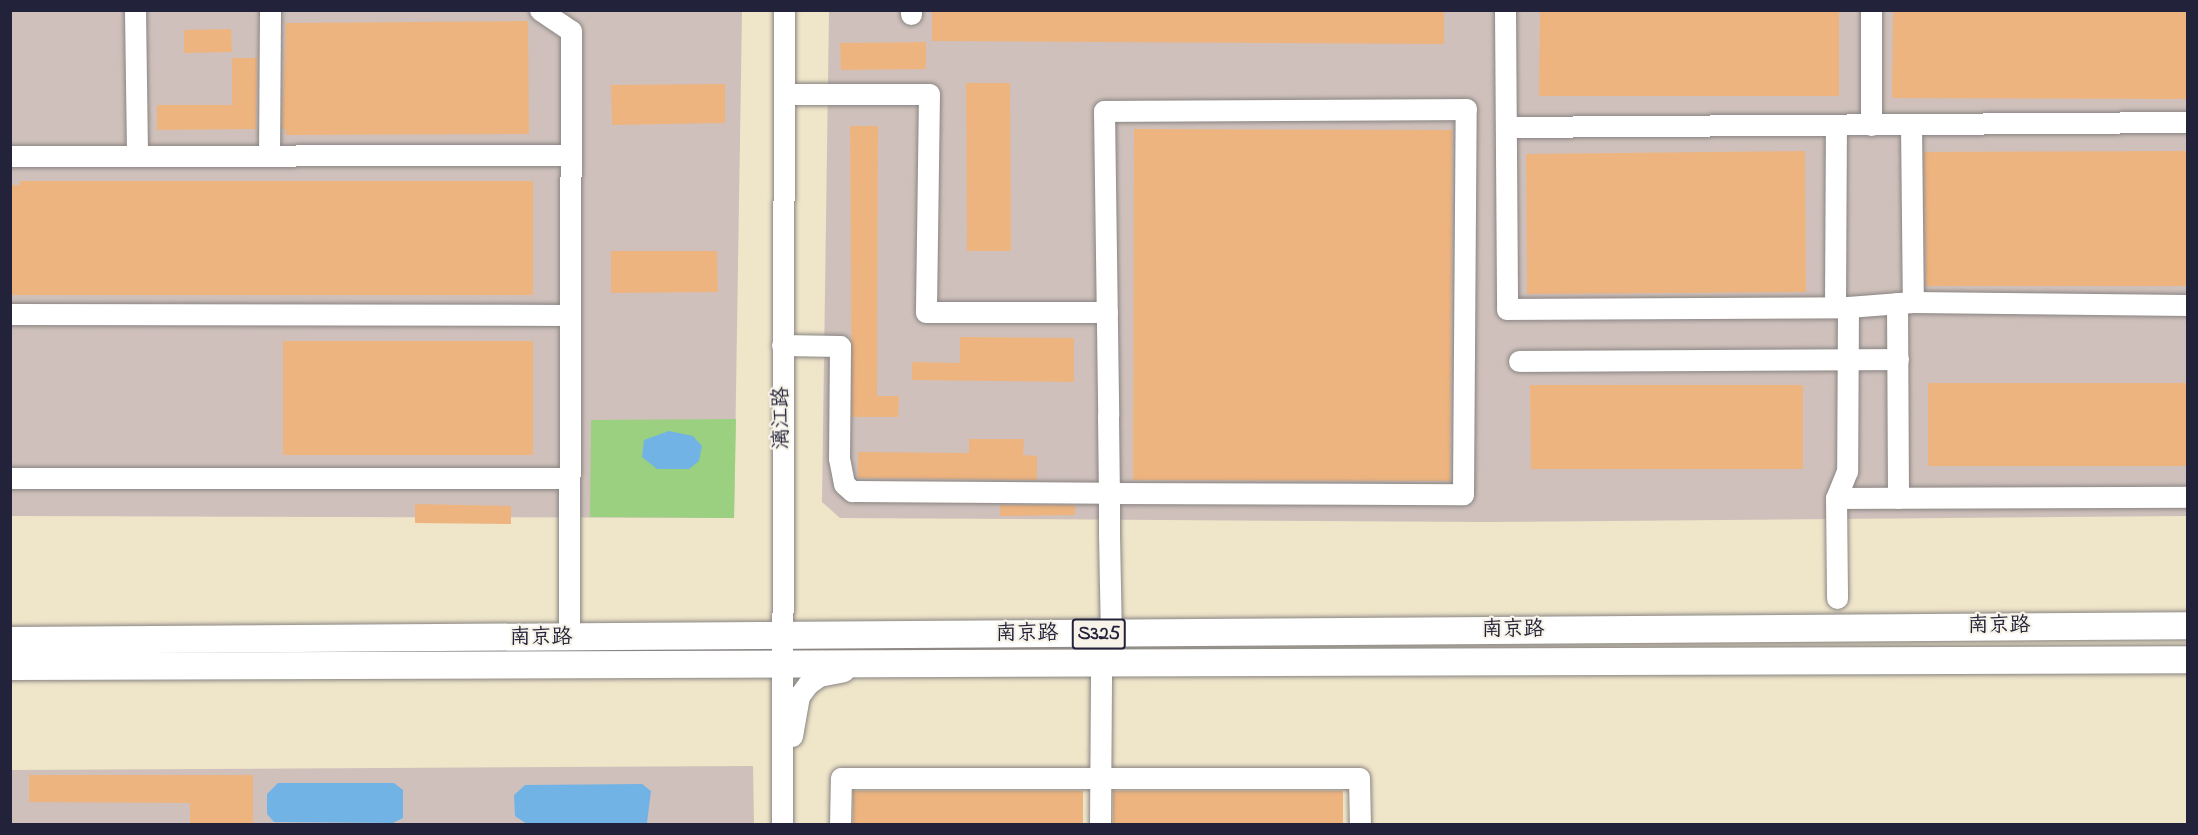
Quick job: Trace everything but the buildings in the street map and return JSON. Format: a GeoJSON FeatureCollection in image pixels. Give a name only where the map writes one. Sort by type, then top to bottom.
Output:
{"type":"FeatureCollection","features":[{"type":"Feature","properties":{"kind":"main road","name":"南京路"},"geometry":{"type":"LineString","coordinates":[[10,640],[2187,625]]}},
{"type":"Feature","properties":{"kind":"main road","name":"南京路"},"geometry":{"type":"LineString","coordinates":[[10,666],[2187,659]]}},
{"type":"Feature","properties":{"kind":"street"},"geometry":{"type":"LineString","coordinates":[[135,10],[137,156]]}},
{"type":"Feature","properties":{"kind":"street"},"geometry":{"type":"LineString","coordinates":[[269,155],[270,10]]}},
{"type":"Feature","properties":{"kind":"street"},"geometry":{"type":"LineString","coordinates":[[540,10],[570,31],[569,637]]}},
{"type":"Feature","properties":{"kind":"street","name":"漓江路"},"geometry":{"type":"LineString","coordinates":[[782,824],[784,10]]}},
{"type":"Feature","properties":{"kind":"street"},"geometry":{"type":"LineString","coordinates":[[1505,10],[1507,309],[1841,307],[1905,302],[2187,305]]}},
{"type":"Feature","properties":{"kind":"street"},"geometry":{"type":"LineString","coordinates":[[1871,10],[1871,124]]}},
{"type":"Feature","properties":{"kind":"street"},"geometry":{"type":"LineString","coordinates":[[784,94],[929,94],[926,312],[1107,312]]}},
{"type":"Feature","properties":{"kind":"street"},"geometry":{"type":"LineString","coordinates":[[782,345],[840,346],[839,458],[844,484],[852,491],[1109,493],[1463,494],[1466,109],[1104,111],[1107,312],[1109,493],[1111,634]]}},
{"type":"Feature","properties":{"kind":"street"},"geometry":{"type":"LineString","coordinates":[[1506,127],[2187,122]]}},
{"type":"Feature","properties":{"kind":"street"},"geometry":{"type":"LineString","coordinates":[[1899,498],[1898,359],[1905,302],[1911,124]]}},
{"type":"Feature","properties":{"kind":"street"},"geometry":{"type":"LineString","coordinates":[[1836,125],[1841,307],[1848,359],[1847,471],[1836,498],[1837,598]]}},
{"type":"Feature","properties":{"kind":"street"},"geometry":{"type":"LineString","coordinates":[[10,156],[570,155]]}},
{"type":"Feature","properties":{"kind":"street"},"geometry":{"type":"LineString","coordinates":[[10,314],[570,315]]}},
{"type":"Feature","properties":{"kind":"street"},"geometry":{"type":"LineString","coordinates":[[1520,361],[1898,359]]}},
{"type":"Feature","properties":{"kind":"street"},"geometry":{"type":"LineString","coordinates":[[10,478],[569,478]]}},
{"type":"Feature","properties":{"kind":"street"},"geometry":{"type":"LineString","coordinates":[[1836,498],[2187,497]]}},
{"type":"Feature","properties":{"kind":"street"},"geometry":{"type":"LineString","coordinates":[[1100,825],[1101,664]]}},
{"type":"Feature","properties":{"kind":"street"},"geometry":{"type":"LineString","coordinates":[[782,824],[799,696],[819,676],[877,665]]}},
{"type":"Feature","properties":{"kind":"street"},"geometry":{"type":"LineString","coordinates":[[840,825],[841,778],[1359,778],[1360,825]]}},
{"type":"Feature","properties":{"kind":"shaded area"},"geometry":{"type":"Polygon","coordinates":[[[11,11],[742,11],[734,518],[11,516],[11,11]]]}},
{"type":"Feature","properties":{"kind":"shaded area"},"geometry":{"type":"Polygon","coordinates":[[[829,11],[2187,11],[2187,516],[1485,522],[840,518],[822,502],[829,11]]]}},
{"type":"Feature","properties":{"kind":"shaded area"},"geometry":{"type":"Polygon","coordinates":[[[753,766],[754,824],[11,824],[10,770],[753,766]]]}},
{"type":"Feature","properties":{"kind":"green space"},"geometry":{"type":"Polygon","coordinates":[[[736,419],[734,518],[590,517],[591,420],[736,419]]]}},
{"type":"Feature","properties":{"kind":"water"},"geometry":{"type":"Polygon","coordinates":[[[669,431],[693,436],[702,446],[699,461],[689,469],[657,469],[642,457],[644,440],[669,431]]]}},
{"type":"Feature","properties":{"kind":"water"},"geometry":{"type":"Polygon","coordinates":[[[278,783],[394,783],[403,790],[403,818],[393,823],[274,822],[267,814],[267,794],[278,783]]]}},
{"type":"Feature","properties":{"kind":"water"},"geometry":{"type":"Polygon","coordinates":[[[642,784],[651,791],[647,823],[527,824],[515,816],[514,795],[525,785],[642,784]]]}}]}
